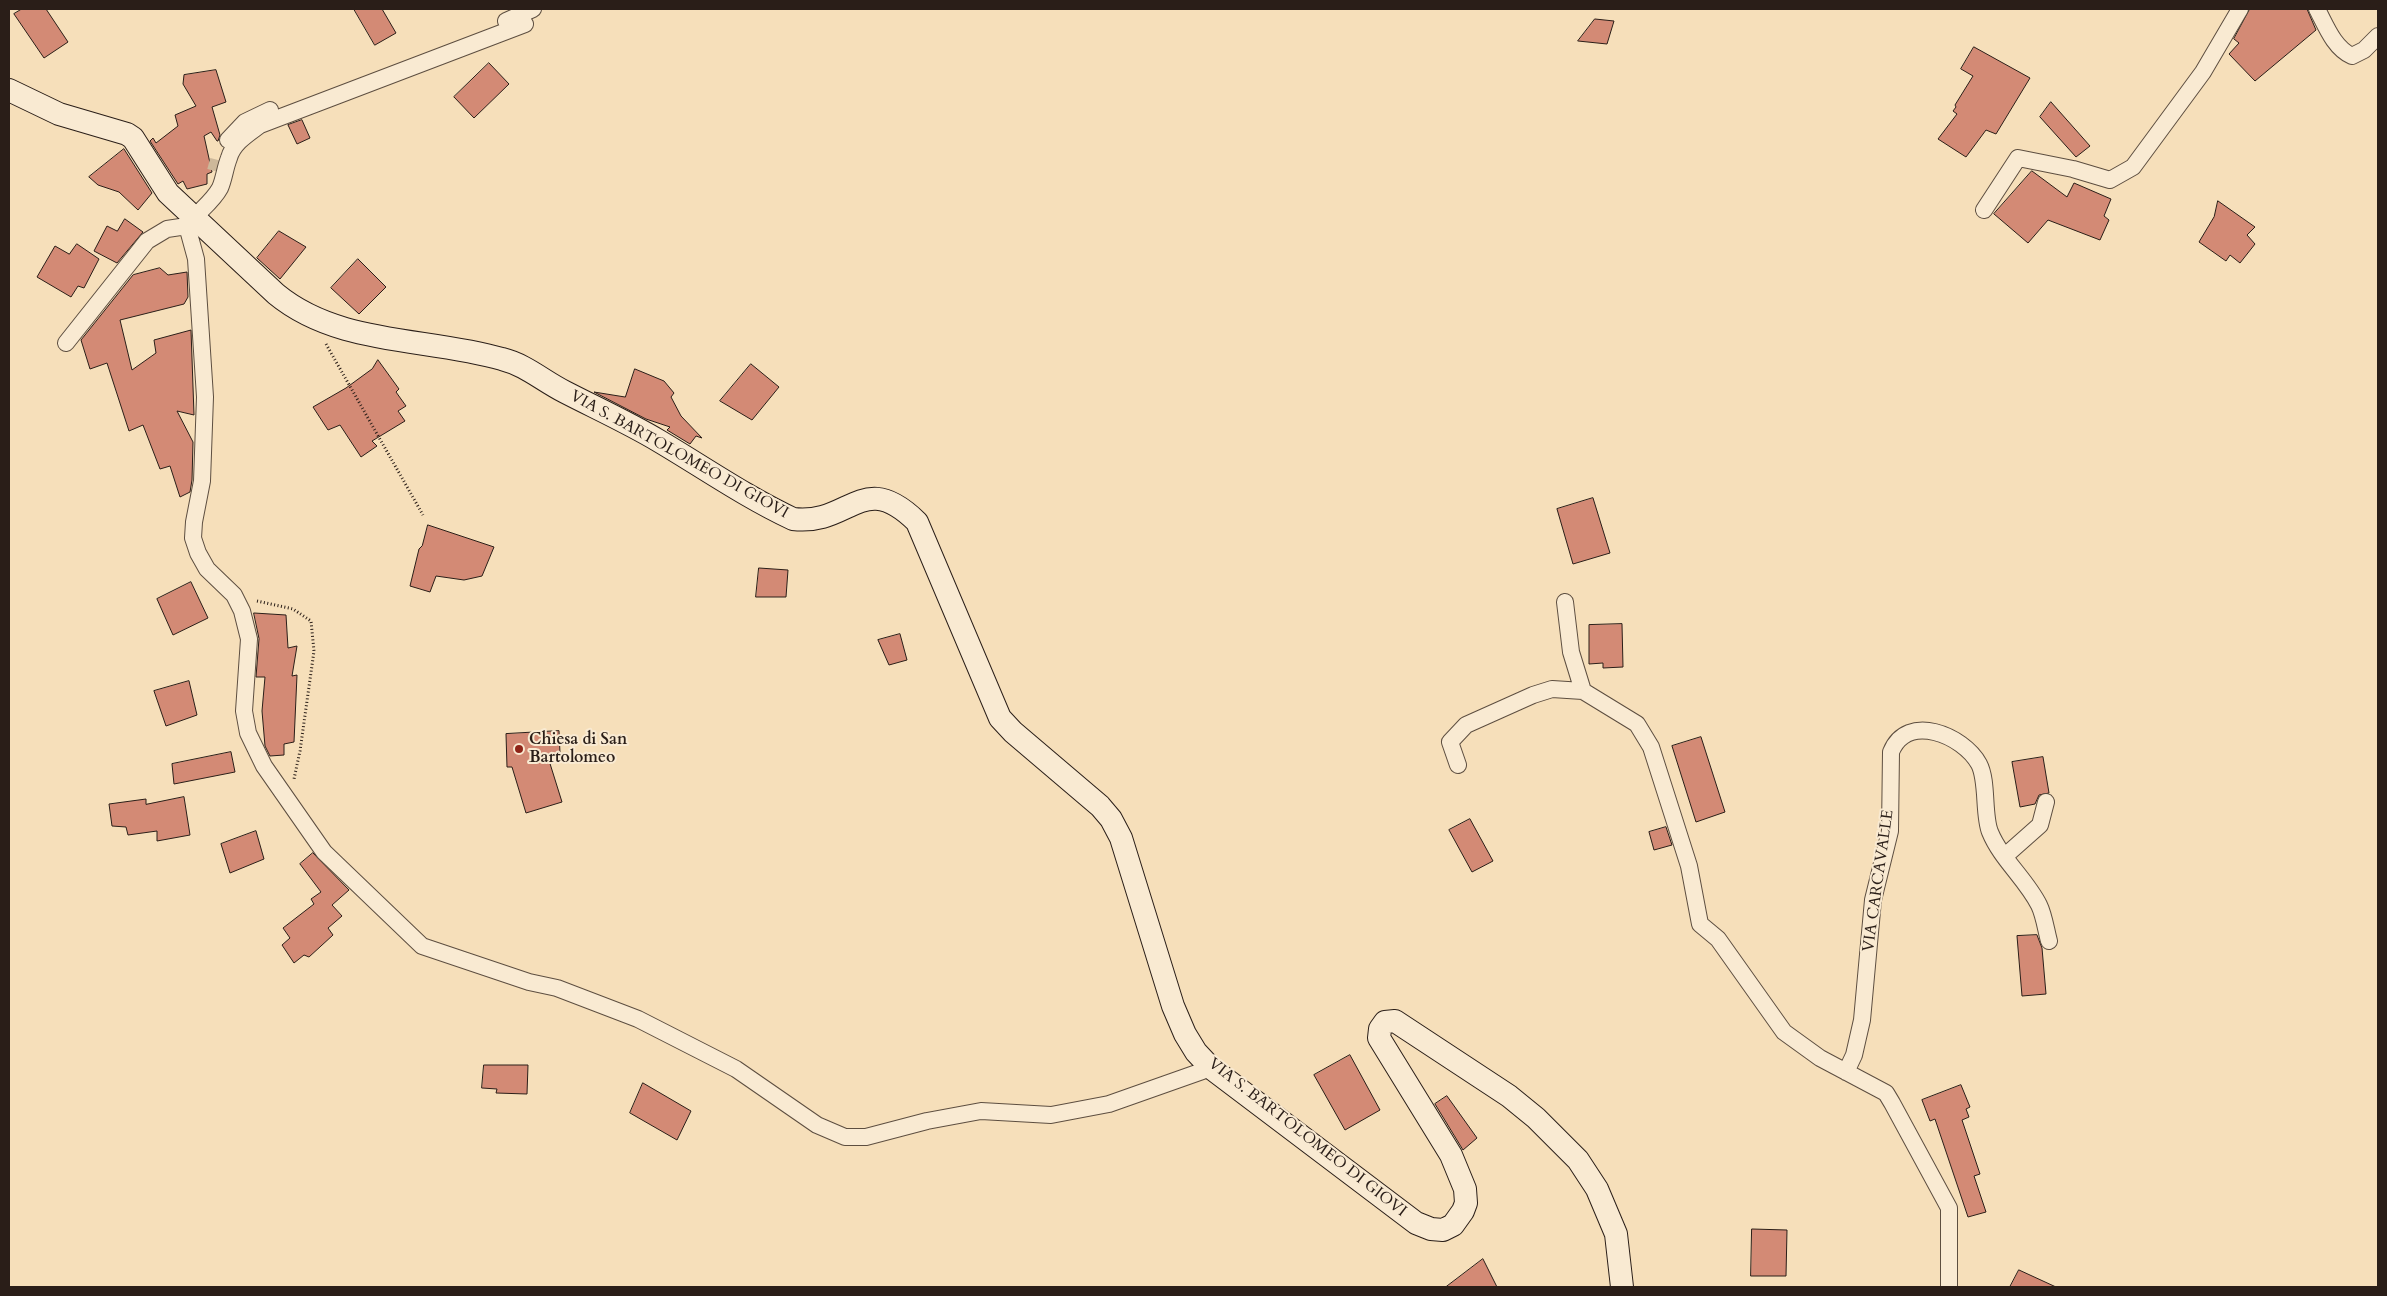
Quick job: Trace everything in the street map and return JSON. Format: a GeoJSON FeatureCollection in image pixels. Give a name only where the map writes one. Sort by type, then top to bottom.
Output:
{"type":"FeatureCollection","features":[{"type":"Feature","properties":{"kind":"street"},"geometry":{"type":"LineString","coordinates":[[533,9],[255,116],[245,122],[220,151],[210,188],[190,218],[196,259],[205,397],[202,481],[194,522],[194,538],[198,553],[207,569],[234,596],[242,611],[249,639],[244,711],[248,733],[264,766],[324,852],[422,946],[521,980],[557,988],[638,1019],[736,1070],[817,1124],[845,1137],[866,1137],[927,1121],[981,1111],[1052,1115],[1109,1104],[1211,1068]]}},
{"type":"Feature","properties":{"kind":"street"},"geometry":{"type":"LineString","coordinates":[[1984,210],[2018,158],[2073,169],[2110,180],[2133,167],[2203,72],[2240,9]]}},
{"type":"Feature","properties":{"kind":"street"},"geometry":{"type":"LineString","coordinates":[[2317,9],[2334,41],[2343,53],[2352,56],[2364,50],[2378,36]]}},
{"type":"Feature","properties":{"kind":"street"},"geometry":{"type":"LineString","coordinates":[[66,343],[147,241],[190,218],[210,202],[220,188],[229,155],[235,145],[260,125],[526,24]]}},
{"type":"Feature","properties":{"kind":"street","name":"VIA S. BARTOLOMEO DI GIOVI"},"geometry":{"type":"LineString","coordinates":[[9,90],[59,114],[127,134],[132,138],[168,193],[190,218],[292,308],[310,317],[350,331],[461,348],[526,367],[560,389],[656,439],[793,519],[806,520],[826,517],[869,498],[891,501],[904,510],[917,522],[1000,718],[1013,732],[1100,806],[1111,819],[1121,838],[1173,1006],[1185,1034],[1211,1068],[1416,1223],[1431,1229],[1442,1230],[1453,1225],[1463,1211],[1466,1203],[1464,1190],[1452,1155],[1379,1038],[1380,1029],[1385,1022],[1395,1021],[1509,1096],[1536,1118],[1578,1160],[1597,1189],[1616,1234],[1622,1287]]}},
{"type":"Feature","properties":{"kind":"street"},"geometry":{"type":"LineString","coordinates":[[1565,602],[1571,652],[1583,691]]}},
{"type":"Feature","properties":{"kind":"street"},"geometry":{"type":"LineString","coordinates":[[1458,765],[1450,742],[1466,724],[1517,701],[1552,689],[1583,691],[1637,724],[1651,747],[1689,866],[1700,924],[1718,939],[1784,1032],[1820,1058],[1886,1093],[1949,1208],[1949,1287]]}},
{"type":"Feature","properties":{"kind":"street","name":"VIA CARCAVALLE"},"geometry":{"type":"LineString","coordinates":[[1846,1072],[1854,1056],[1862,1020],[1873,900],[1890,831],[1891,752],[1895,742],[1901,736],[1913,731],[1928,730],[1949,737],[1962,746],[1980,765],[1989,831],[2039,906],[2049,941]]}},
{"type":"Feature","properties":{"kind":"street"},"geometry":{"type":"LineString","coordinates":[[2005,856],[2040,825],[2046,802]]}},
{"type":"Feature","properties":{"kind":"path"},"geometry":{"type":"LineString","coordinates":[[310,317],[423,515]]}},
{"type":"Feature","properties":{"kind":"path"},"geometry":{"type":"LineString","coordinates":[[234,596],[293,609],[311,621],[314,652],[300,751],[288,803]]}},
{"type":"Feature","properties":{"kind":"building"},"geometry":{"type":"Polygon","coordinates":[[[22,9],[46,9],[68,42],[44,58],[14,14],[22,9]]]}},
{"type":"Feature","properties":{"kind":"building"},"geometry":{"type":"Polygon","coordinates":[[[354,9],[382,9],[396,33],[375,45],[354,9]]]}},
{"type":"Feature","properties":{"kind":"building"},"geometry":{"type":"Polygon","coordinates":[[[2250,9],[2307,9],[2316,30],[2255,81],[2229,54],[2239,43],[2234,39],[2250,9]]]}},
{"type":"Feature","properties":{"kind":"building"},"geometry":{"type":"Polygon","coordinates":[[[1595,19],[1614,21],[1607,44],[1578,41],[1595,19]]]}},
{"type":"Feature","properties":{"kind":"building"},"geometry":{"type":"Polygon","coordinates":[[[1974,47],[2030,78],[1996,134],[1986,130],[1966,157],[1938,139],[1957,114],[1953,111],[1956,107],[1955,105],[1973,76],[1961,69],[1974,47]]]}},
{"type":"Feature","properties":{"kind":"building"},"geometry":{"type":"Polygon","coordinates":[[[489,63],[509,84],[474,118],[454,97],[489,63]]]}},
{"type":"Feature","properties":{"kind":"building"},"geometry":{"type":"Polygon","coordinates":[[[216,70],[226,102],[212,107],[220,135],[218,141],[211,132],[204,136],[212,172],[207,174],[207,184],[187,189],[183,181],[178,184],[150,141],[153,138],[156,143],[178,126],[175,115],[196,106],[183,84],[184,75],[216,70]]]}},
{"type":"Feature","properties":{"kind":"building"},"geometry":{"type":"Polygon","coordinates":[[[2051,102],[2090,146],[2076,157],[2040,117],[2051,102]]]}},
{"type":"Feature","properties":{"kind":"building"},"geometry":{"type":"Polygon","coordinates":[[[302,120],[310,138],[297,144],[288,125],[302,120]]]}},
{"type":"Feature","properties":{"kind":"building"},"geometry":{"type":"Polygon","coordinates":[[[124,149],[152,193],[138,210],[119,192],[98,185],[89,177],[124,149]]]}},
{"type":"Feature","properties":{"kind":"building"},"geometry":{"type":"Polygon","coordinates":[[[2032,171],[2067,197],[2074,183],[2111,199],[2104,216],[2109,220],[2100,240],[2048,220],[2028,243],[1994,214],[2032,171]]]}},
{"type":"Feature","properties":{"kind":"building"},"geometry":{"type":"Polygon","coordinates":[[[2218,201],[2255,227],[2247,235],[2255,244],[2240,263],[2230,255],[2226,261],[2199,242],[2214,217],[2218,201]]]}},
{"type":"Feature","properties":{"kind":"building"},"geometry":{"type":"Polygon","coordinates":[[[125,219],[143,232],[117,263],[94,251],[107,226],[117,231],[125,219]]]}},
{"type":"Feature","properties":{"kind":"building"},"geometry":{"type":"Polygon","coordinates":[[[279,231],[306,247],[280,279],[257,258],[279,231]]]}},
{"type":"Feature","properties":{"kind":"building"},"geometry":{"type":"Polygon","coordinates":[[[77,244],[99,259],[84,288],[78,286],[71,297],[37,277],[55,246],[69,254],[77,244]]]}},
{"type":"Feature","properties":{"kind":"building"},"geometry":{"type":"Polygon","coordinates":[[[358,259],[386,287],[359,314],[331,288],[358,259]]]}},
{"type":"Feature","properties":{"kind":"building"},"geometry":{"type":"Polygon","coordinates":[[[160,268],[168,275],[187,272],[188,297],[184,304],[120,320],[132,370],[156,353],[154,340],[191,330],[194,415],[177,411],[193,442],[192,480],[190,492],[180,497],[170,466],[160,469],[143,425],[129,431],[107,363],[90,369],[81,340],[133,275],[160,268]]]}},
{"type":"Feature","properties":{"kind":"building"},"geometry":{"type":"Polygon","coordinates":[[[378,360],[399,389],[396,392],[406,406],[398,411],[405,421],[372,441],[377,446],[361,457],[340,425],[328,430],[313,407],[346,388],[372,369],[378,360]]]}},
{"type":"Feature","properties":{"kind":"building"},"geometry":{"type":"Polygon","coordinates":[[[751,364],[779,387],[752,420],[720,401],[751,364]]]}},
{"type":"Feature","properties":{"kind":"building"},"geometry":{"type":"Polygon","coordinates":[[[635,369],[664,381],[674,393],[671,397],[681,416],[702,438],[696,436],[690,444],[667,430],[670,427],[646,419],[594,392],[625,397],[635,369]]]}},
{"type":"Feature","properties":{"kind":"building"},"geometry":{"type":"Polygon","coordinates":[[[1593,498],[1610,553],[1573,564],[1557,509],[1593,498]]]}},
{"type":"Feature","properties":{"kind":"building"},"geometry":{"type":"Polygon","coordinates":[[[428,525],[494,547],[482,576],[464,580],[436,576],[430,592],[410,586],[419,549],[422,546],[428,525]]]}},
{"type":"Feature","properties":{"kind":"building"},"geometry":{"type":"Polygon","coordinates":[[[759,568],[788,570],[786,597],[756,597],[759,568]]]}},
{"type":"Feature","properties":{"kind":"building"},"geometry":{"type":"Polygon","coordinates":[[[191,582],[208,618],[173,635],[157,599],[191,582]]]}},
{"type":"Feature","properties":{"kind":"building"},"geometry":{"type":"Polygon","coordinates":[[[254,613],[286,615],[288,648],[297,646],[292,676],[297,675],[294,742],[284,744],[284,755],[270,756],[265,746],[262,711],[265,677],[256,677],[259,639],[254,613]]]}},
{"type":"Feature","properties":{"kind":"building"},"geometry":{"type":"Polygon","coordinates":[[[1622,624],[1623,667],[1603,668],[1603,663],[1589,664],[1589,625],[1622,624]]]}},
{"type":"Feature","properties":{"kind":"building"},"geometry":{"type":"Polygon","coordinates":[[[900,634],[907,660],[889,665],[878,640],[900,634]]]}},
{"type":"Feature","properties":{"kind":"building"},"geometry":{"type":"Polygon","coordinates":[[[189,681],[197,715],[166,726],[154,691],[189,681]]]}},
{"type":"Feature","properties":{"kind":"building"},"geometry":{"type":"Polygon","coordinates":[[[559,731],[560,753],[547,754],[562,802],[526,813],[512,767],[507,767],[506,734],[559,731]]]}},
{"type":"Feature","properties":{"kind":"building"},"geometry":{"type":"Polygon","coordinates":[[[1701,737],[1725,812],[1696,822],[1672,746],[1701,737]]]}},
{"type":"Feature","properties":{"kind":"building"},"geometry":{"type":"Polygon","coordinates":[[[231,752],[235,772],[174,784],[172,764],[231,752]]]}},
{"type":"Feature","properties":{"kind":"building"},"geometry":{"type":"Polygon","coordinates":[[[2043,757],[2049,793],[2039,795],[2035,804],[2020,807],[2012,762],[2043,757]]]}},
{"type":"Feature","properties":{"kind":"building"},"geometry":{"type":"Polygon","coordinates":[[[184,797],[190,835],[157,841],[157,831],[128,835],[126,827],[112,826],[109,804],[146,799],[146,804],[184,797]]]}},
{"type":"Feature","properties":{"kind":"building"},"geometry":{"type":"Polygon","coordinates":[[[1470,819],[1493,861],[1472,872],[1449,830],[1470,819]]]}},
{"type":"Feature","properties":{"kind":"building"},"geometry":{"type":"Polygon","coordinates":[[[1666,827],[1672,845],[1654,850],[1649,832],[1666,827]]]}},
{"type":"Feature","properties":{"kind":"building"},"geometry":{"type":"Polygon","coordinates":[[[256,831],[264,859],[230,873],[221,844],[256,831]]]}},
{"type":"Feature","properties":{"kind":"building"},"geometry":{"type":"Polygon","coordinates":[[[313,853],[349,890],[332,905],[342,916],[328,928],[333,935],[309,957],[304,955],[294,963],[282,945],[290,938],[283,928],[314,904],[311,899],[321,892],[300,864],[313,853]]]}},
{"type":"Feature","properties":{"kind":"building"},"geometry":{"type":"Polygon","coordinates":[[[2037,935],[2042,948],[2046,994],[2022,996],[2017,936],[2037,935]]]}},
{"type":"Feature","properties":{"kind":"building"},"geometry":{"type":"Polygon","coordinates":[[[1350,1055],[1380,1110],[1345,1130],[1314,1075],[1350,1055]]]}},
{"type":"Feature","properties":{"kind":"building"},"geometry":{"type":"Polygon","coordinates":[[[484,1065],[528,1065],[527,1094],[496,1093],[497,1089],[482,1088],[484,1065]]]}},
{"type":"Feature","properties":{"kind":"building"},"geometry":{"type":"Polygon","coordinates":[[[643,1083],[691,1111],[677,1140],[630,1113],[643,1083]]]}},
{"type":"Feature","properties":{"kind":"building"},"geometry":{"type":"Polygon","coordinates":[[[1961,1085],[1970,1107],[1966,1109],[1969,1117],[1962,1120],[1980,1174],[1974,1176],[1986,1212],[1968,1217],[1935,1119],[1930,1121],[1922,1100],[1961,1085]]]}},
{"type":"Feature","properties":{"kind":"building"},"geometry":{"type":"Polygon","coordinates":[[[1447,1096],[1477,1138],[1463,1150],[1435,1104],[1447,1096]]]}},
{"type":"Feature","properties":{"kind":"building"},"geometry":{"type":"Polygon","coordinates":[[[1752,1229],[1787,1230],[1786,1276],[1751,1276],[1752,1229]]]}},
{"type":"Feature","properties":{"kind":"building"},"geometry":{"type":"Polygon","coordinates":[[[1483,1259],[1497,1287],[1446,1287],[1483,1259]]]}},
{"type":"Feature","properties":{"kind":"building"},"geometry":{"type":"Polygon","coordinates":[[[2019,1270],[2056,1287],[2010,1287],[2019,1270]]]}},
{"type":"Feature","properties":{"kind":"tunnel"},"geometry":{"type":"LineString","coordinates":[[215,171],[218,160]]}},
{"type":"Feature","properties":{"kind":"place","name":"Chiesa di San Bartolomeo"},"geometry":{"type":"Point","coordinates":[519,749]}}]}
